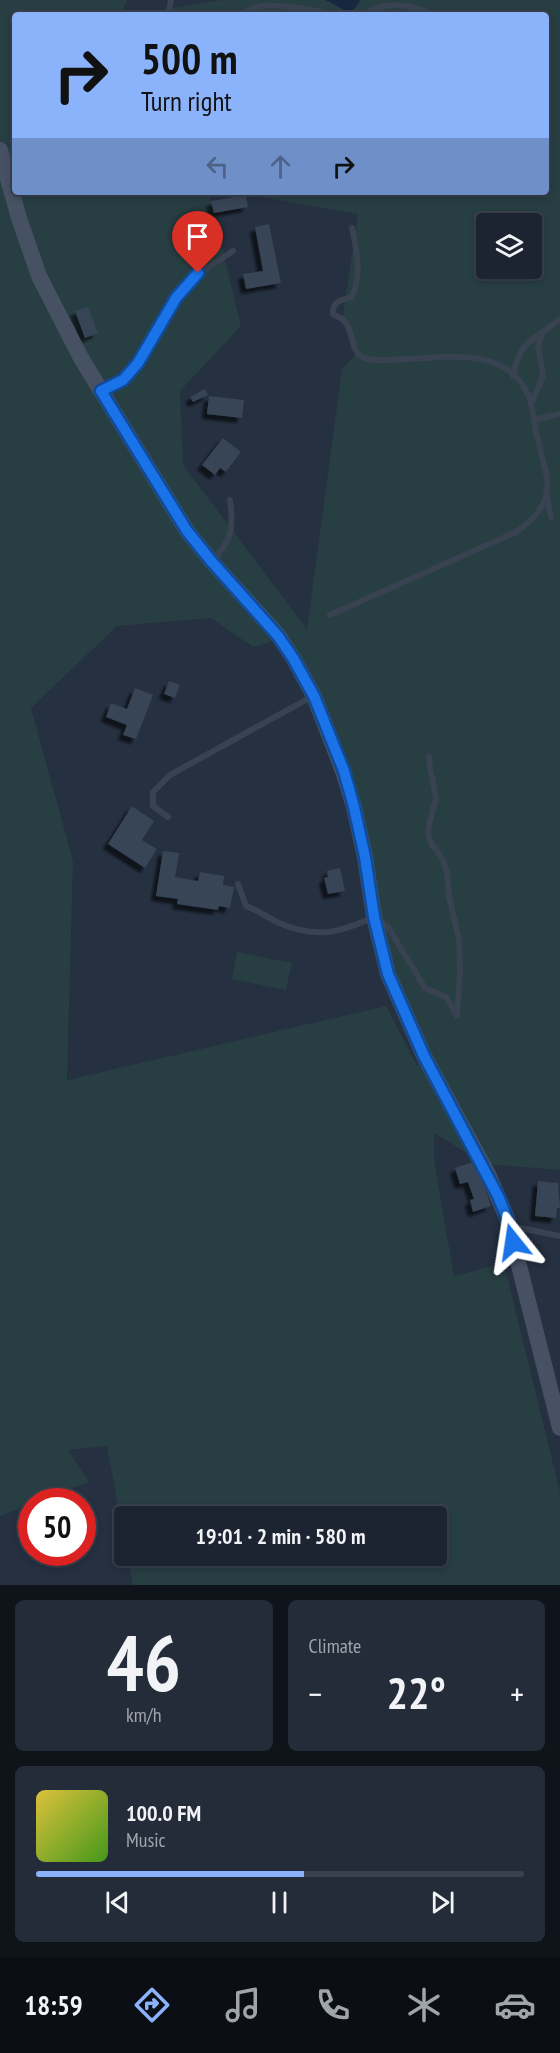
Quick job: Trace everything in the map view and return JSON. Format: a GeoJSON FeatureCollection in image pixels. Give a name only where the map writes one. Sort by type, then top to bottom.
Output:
{"type":"FeatureCollection","features":[{"type":"Feature","properties":{"kind":"main road"},"geometry":{"type":"LineString","coordinates":[[0,150],[12,193]]}},
{"type":"Feature","properties":{"kind":"main road"},"geometry":{"type":"LineString","coordinates":[[13,195],[39,276],[70,338],[101,391],[187,531],[278,636],[314,696],[350,790],[360,831],[383,957],[398,1000],[424,1056],[498,1196],[509,1226],[560,1428]]}},
{"type":"Feature","properties":{"kind":"lane"},"geometry":{"type":"LineString","coordinates":[[368,12],[396,3],[424,12]]}},
{"type":"Feature","properties":{"kind":"lane"},"geometry":{"type":"LineString","coordinates":[[247,12],[276,4],[324,12]]}},
{"type":"Feature","properties":{"kind":"lane"},"geometry":{"type":"LineString","coordinates":[[352,228],[358,267],[355,290],[352,297],[338,300],[332,312],[348,326],[354,346],[361,357],[388,360],[466,357],[484,359],[513,376],[523,385],[531,404],[547,472],[547,497],[551,518]]}},
{"type":"Feature","properties":{"kind":"lane"},"geometry":{"type":"LineString","coordinates":[[101,391],[123,380],[138,363],[176,298],[198,273],[233,251]]}},
{"type":"Feature","properties":{"kind":"lane"},"geometry":{"type":"LineString","coordinates":[[513,376],[520,350],[526,342],[560,319]]}},
{"type":"Feature","properties":{"kind":"lane"},"geometry":{"type":"LineString","coordinates":[[531,404],[543,376],[538,346],[542,333]]}},
{"type":"Feature","properties":{"kind":"lane"},"geometry":{"type":"LineString","coordinates":[[534,420],[560,414]]}},
{"type":"Feature","properties":{"kind":"lane"},"geometry":{"type":"LineString","coordinates":[[330,615],[516,532],[536,515],[547,497]]}},
{"type":"Feature","properties":{"kind":"lane"},"geometry":{"type":"LineString","coordinates":[[212,562],[231,536],[230,500]]}},
{"type":"Feature","properties":{"kind":"lane"},"geometry":{"type":"LineString","coordinates":[[168,817],[153,806],[153,792],[170,775],[314,696]]}},
{"type":"Feature","properties":{"kind":"lane"},"geometry":{"type":"LineString","coordinates":[[238,884],[246,906],[282,924],[314,933],[339,932],[374,917],[388,927],[425,988],[447,998],[457,1016],[460,972],[459,940],[448,896],[447,873],[443,860],[431,843],[428,834],[436,798],[429,757]]}},
{"type":"Feature","properties":{"kind":"lane"},"geometry":{"type":"LineString","coordinates":[[509,1226],[560,1236]]}},
{"type":"Feature","properties":{"kind":"green space"},"geometry":{"type":"Polygon","coordinates":[[[0,0],[127,0],[122,12],[12,12],[12,195],[210,195],[241,326],[180,391],[183,465],[307,629],[342,369],[357,353],[342,322],[358,214],[248,195],[549,195],[549,12],[148,12],[222,0],[560,0],[560,1170],[485,1164],[434,1133],[434,1159],[454,1276],[504,1263],[560,1492],[560,1585],[133,1585],[130,1566],[447,1566],[447,1506],[118,1506],[107,1446],[68,1450],[89,1482],[73,1488],[18,1488],[18,1509],[0,1516],[0,0]],[[211,618],[117,626],[31,708],[73,861],[67,1080],[386,1006],[417,1065],[432,1063],[398,1000],[350,790],[280,639],[253,647],[211,618]]]}},
{"type":"Feature","properties":{"kind":"green space"},"geometry":{"type":"Polygon","coordinates":[[[237,952],[292,963],[286,990],[232,979],[237,952]]]}},
{"type":"Feature","properties":{"kind":"water"},"geometry":{"type":"Polygon","coordinates":[[[325,0],[360,0],[353,10],[348,11],[325,0]]]}},
{"type":"Feature","properties":{"kind":"building"},"geometry":{"type":"Polygon","coordinates":[[[246,195],[248,207],[214,213],[211,201],[246,195]]]}},
{"type":"Feature","properties":{"kind":"building"},"geometry":{"type":"Polygon","coordinates":[[[269,224],[281,283],[246,289],[243,274],[263,271],[255,227],[269,224]]]}},
{"type":"Feature","properties":{"kind":"building"},"geometry":{"type":"Polygon","coordinates":[[[88,307],[98,333],[85,338],[75,311],[88,307]]]}},
{"type":"Feature","properties":{"kind":"building"},"geometry":{"type":"Polygon","coordinates":[[[205,389],[208,395],[193,402],[190,397],[205,389]]]}},
{"type":"Feature","properties":{"kind":"building"},"geometry":{"type":"Polygon","coordinates":[[[209,396],[244,400],[242,418],[207,414],[209,396]]]}},
{"type":"Feature","properties":{"kind":"building"},"geometry":{"type":"Polygon","coordinates":[[[223,438],[241,452],[226,472],[220,468],[215,475],[202,465],[223,438]]]}},
{"type":"Feature","properties":{"kind":"building"},"geometry":{"type":"Polygon","coordinates":[[[169,681],[180,685],[175,698],[164,694],[169,681]]]}},
{"type":"Feature","properties":{"kind":"building"},"geometry":{"type":"Polygon","coordinates":[[[135,688],[153,695],[136,739],[123,735],[127,725],[106,717],[111,703],[127,709],[135,688]]]}},
{"type":"Feature","properties":{"kind":"building"},"geometry":{"type":"Polygon","coordinates":[[[132,806],[154,821],[142,840],[157,849],[145,868],[108,844],[132,806]]]}},
{"type":"Feature","properties":{"kind":"building"},"geometry":{"type":"Polygon","coordinates":[[[163,851],[179,853],[175,877],[198,881],[200,872],[224,876],[223,885],[234,887],[230,908],[219,906],[218,910],[177,904],[178,899],[156,896],[163,851]]]}},
{"type":"Feature","properties":{"kind":"building"},"geometry":{"type":"Polygon","coordinates":[[[340,868],[345,891],[328,894],[324,878],[328,877],[327,871],[340,868]]]}},
{"type":"Feature","properties":{"kind":"building"},"geometry":{"type":"Polygon","coordinates":[[[476,1161],[491,1206],[473,1212],[470,1200],[474,1199],[468,1182],[460,1184],[455,1168],[476,1161]]]}},
{"type":"Feature","properties":{"kind":"building"},"geometry":{"type":"Polygon","coordinates":[[[538,1181],[558,1183],[560,1208],[557,1208],[556,1218],[535,1216],[538,1181]]]}},
{"type":"Feature","properties":{"kind":"route"},"geometry":{"type":"LineString","coordinates":[[198,273],[176,298],[138,363],[123,380],[101,391],[187,531],[278,636],[314,696],[344,771],[354,807],[380,948],[388,974],[424,1056],[488,1174],[507,1218],[513,1242]]}}]}
